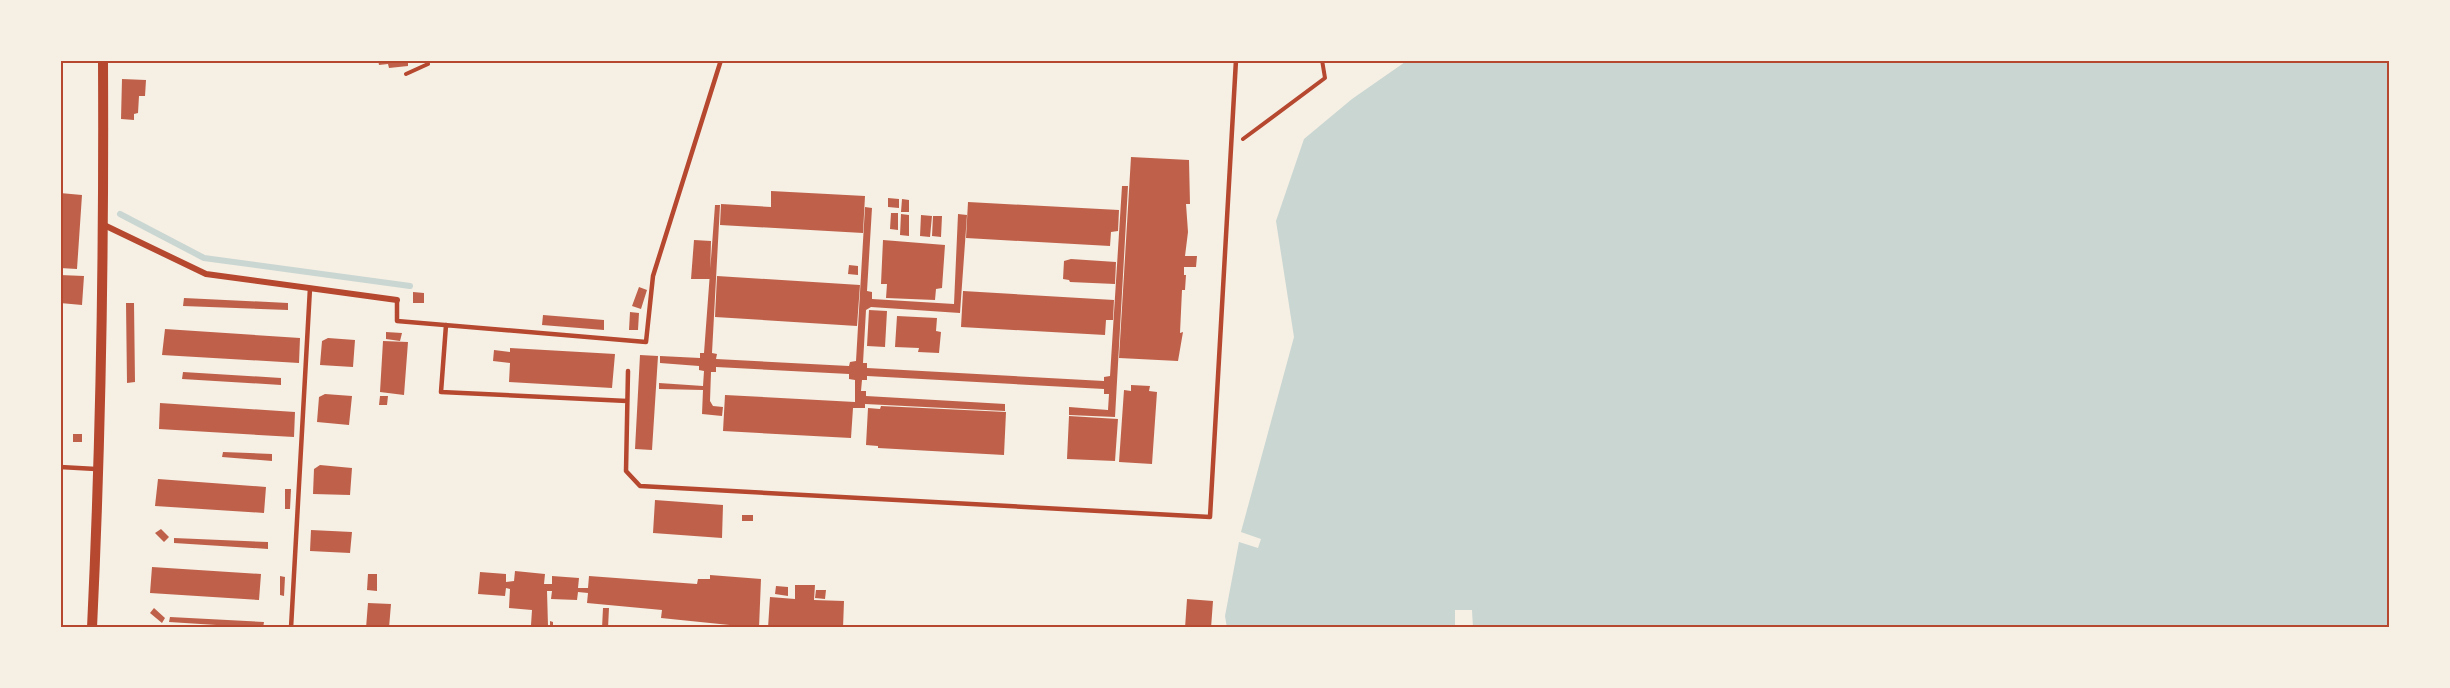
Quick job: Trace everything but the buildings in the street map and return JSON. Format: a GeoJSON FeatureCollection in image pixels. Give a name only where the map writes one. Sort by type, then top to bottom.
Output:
{"type":"FeatureCollection","features":[{"type":"Feature","properties":{"kind":"street"},"geometry":{"type":"LineString","coordinates":[[92,628],[99,469],[104,225],[103,60]]}},
{"type":"Feature","properties":{"kind":"street"},"geometry":{"type":"LineString","coordinates":[[104,225],[206,274],[397,300]]}},
{"type":"Feature","properties":{"kind":"lane"},"geometry":{"type":"LineString","coordinates":[[397,300],[397,321],[646,342],[652,276],[721,60]]}},
{"type":"Feature","properties":{"kind":"lane"},"geometry":{"type":"LineString","coordinates":[[628,371],[626,471],[640,486],[1210,517],[1236,60]]}},
{"type":"Feature","properties":{"kind":"lane"},"geometry":{"type":"LineString","coordinates":[[291,628],[310,288]]}},
{"type":"Feature","properties":{"kind":"lane"},"geometry":{"type":"LineString","coordinates":[[446,325],[441,392],[627,401]]}},
{"type":"Feature","properties":{"kind":"lane"},"geometry":{"type":"LineString","coordinates":[[60,467],[99,469]]}},
{"type":"Feature","properties":{"kind":"path"},"geometry":{"type":"LineString","coordinates":[[406,74],[428,64],[427,60]]}},
{"type":"Feature","properties":{"kind":"path"},"geometry":{"type":"LineString","coordinates":[[1231,148],[1325,78],[1322,60]]}},
{"type":"Feature","properties":{"kind":"shaded area"},"geometry":{"type":"Polygon","coordinates":[[[1408,60],[2390,60],[2390,628],[1473,628],[1472,610],[1455,610],[1455,628],[1227,628],[1225,616],[1239,542],[1258,548],[1261,539],[1241,532],[1294,337],[1276,221],[1304,139],[1352,99],[1408,60]]]}},
{"type":"Feature","properties":{"kind":"waterway"},"geometry":{"type":"LineString","coordinates":[[120,214],[204,258],[410,286]]}}]}
